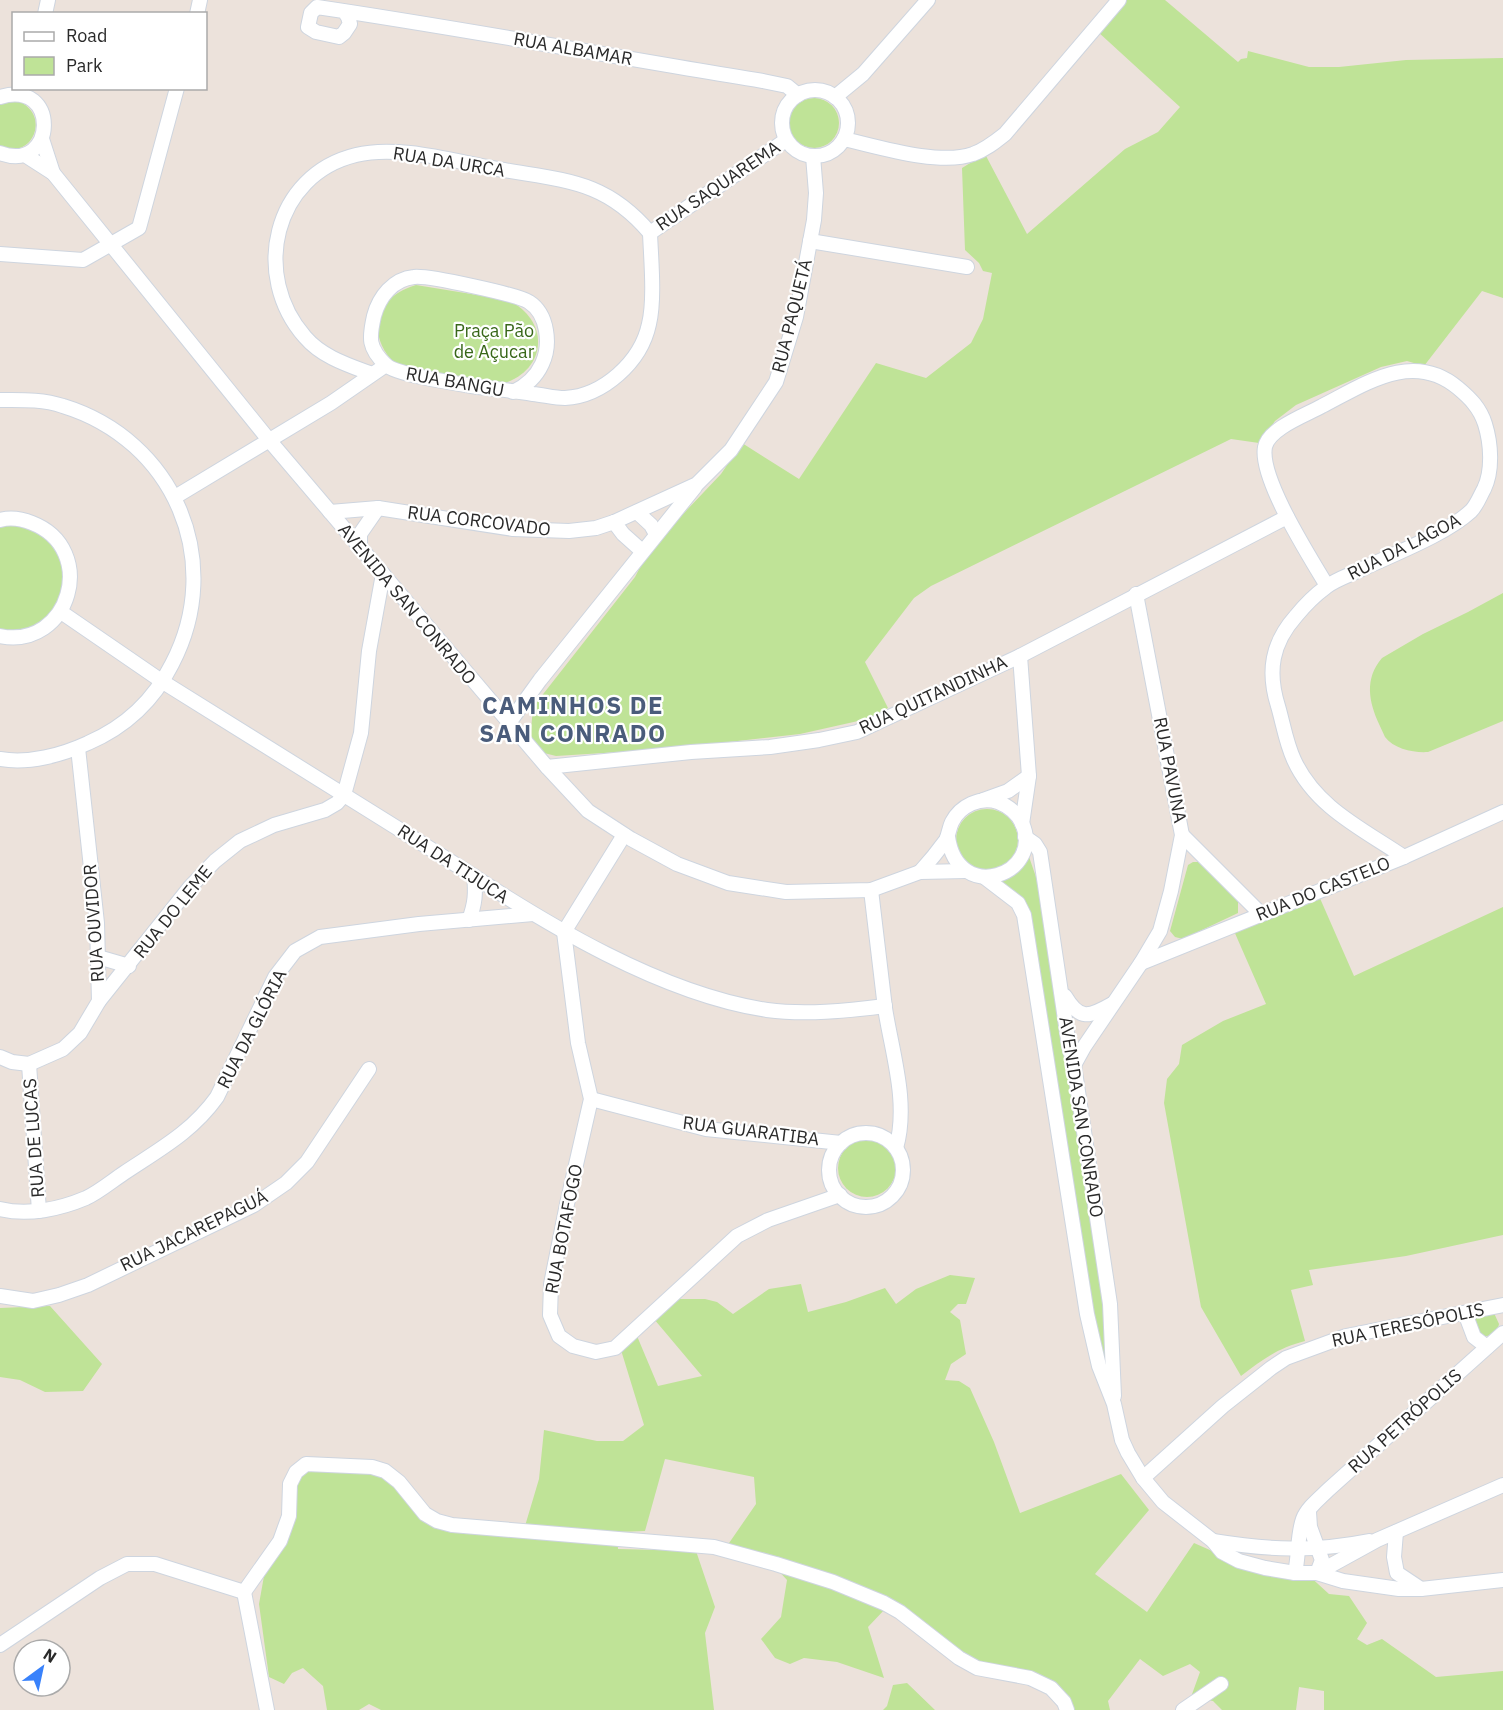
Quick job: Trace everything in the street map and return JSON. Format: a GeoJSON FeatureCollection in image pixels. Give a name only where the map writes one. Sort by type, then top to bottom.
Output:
{"type":"FeatureCollection","features":[{"type":"Feature","properties":{"kind":"street"},"geometry":{"type":"LineString","coordinates":[[835,97],[864,74],[928,0]]}},
{"type":"Feature","properties":{"kind":"street"},"geometry":{"type":"LineString","coordinates":[[844,139],[929,157],[956,158],[974,154],[1005,134],[1119,0]]}},
{"type":"Feature","properties":{"kind":"street","name":"RUA ALBAMAR"},"geometry":{"type":"LineString","coordinates":[[344,11],[763,81],[787,86],[798,94]]}},
{"type":"Feature","properties":{"kind":"street","name":"AVENIDA SAN CONRADO"},"geometry":{"type":"LineString","coordinates":[[38,90],[45,128],[42,139],[54,173],[330,513],[547,767],[588,811],[624,835],[677,864],[728,883],[786,891],[871,890],[921,873],[966,871]]}},
{"type":"Feature","properties":{"kind":"street"},"geometry":{"type":"LineString","coordinates":[[0,254],[83,260],[139,228],[176,90]]}},
{"type":"Feature","properties":{"kind":"street"},"geometry":{"type":"LineString","coordinates":[[817,90],[835,97],[846,112],[848,121],[844,139],[831,152],[813,156],[797,151],[786,140],[783,130],[784,110],[790,101],[798,94],[817,90]]}},
{"type":"Feature","properties":{"kind":"street"},"geometry":{"type":"LineString","coordinates":[[4,94],[26,96],[40,108]]}},
{"type":"Feature","properties":{"kind":"street"},"geometry":{"type":"LineString","coordinates":[[0,153],[10,157],[25,155],[37,147],[42,139]]}},
{"type":"Feature","properties":{"kind":"street","name":"RUA SAQUAREMA"},"geometry":{"type":"LineString","coordinates":[[650,233],[786,140]]}},
{"type":"Feature","properties":{"kind":"street","name":"RUA DA URCA"},"geometry":{"type":"LineString","coordinates":[[372,374],[334,360],[305,338],[279,294],[275,249],[280,221],[296,194],[315,175],[332,164],[354,155],[377,151],[407,153],[579,183],[616,200],[634,214],[650,233]]}},
{"type":"Feature","properties":{"kind":"street","name":"AVENIDA SAN CONRADO"},"geometry":{"type":"LineString","coordinates":[[25,155],[54,173]]}},
{"type":"Feature","properties":{"kind":"street","name":"RUA PAQUETÁ"},"geometry":{"type":"LineString","coordinates":[[509,723],[642,551],[697,484],[731,450],[776,382],[796,317],[814,220],[816,193],[813,156]]}},
{"type":"Feature","properties":{"kind":"street","name":"RUA BANGU"},"geometry":{"type":"LineString","coordinates":[[175,497],[331,403],[386,364],[391,369],[405,374],[563,398],[581,396],[602,387],[628,365],[645,338],[650,324],[650,233]]}},
{"type":"Feature","properties":{"kind":"street"},"geometry":{"type":"LineString","coordinates":[[810,241],[967,267]]}},
{"type":"Feature","properties":{"kind":"street"},"geometry":{"type":"LineString","coordinates":[[386,364],[376,356],[370,343],[380,297],[395,283],[414,276],[479,288],[529,301],[539,312],[546,328],[547,345],[543,363],[534,378],[513,392]]}},
{"type":"Feature","properties":{"kind":"street","name":"RUA DA LAGOA"},"geometry":{"type":"LineString","coordinates":[[1327,586],[1287,517],[1264,464],[1265,445],[1275,430],[1364,384],[1395,371],[1425,370],[1449,380],[1472,399],[1484,420],[1490,439],[1488,480],[1473,509],[1451,526],[1327,586],[1289,623],[1277,642],[1272,669],[1276,701],[1294,759],[1313,790],[1344,818],[1404,857]]}},
{"type":"Feature","properties":{"kind":"street"},"geometry":{"type":"LineString","coordinates":[[0,400],[33,400],[62,405],[87,415],[123,435],[153,465],[175,497],[190,537],[195,574],[193,607],[184,642],[163,682],[130,719],[106,735],[78,748],[40,758],[0,759]]}},
{"type":"Feature","properties":{"kind":"street","name":"RUA PAQUETÁ"},"geometry":{"type":"LineString","coordinates":[[614,522],[697,484]]}},
{"type":"Feature","properties":{"kind":"street"},"geometry":{"type":"LineString","coordinates":[[360,548],[360,534],[378,508]]}},
{"type":"Feature","properties":{"kind":"street","name":"RUA CORCOVADO"},"geometry":{"type":"LineString","coordinates":[[330,513],[378,508],[513,529],[543,531],[596,528],[614,522]]}},
{"type":"Feature","properties":{"kind":"street"},"geometry":{"type":"LineString","coordinates":[[637,512],[651,525],[656,534]]}},
{"type":"Feature","properties":{"kind":"street","name":"RUA QUITANDINHA"},"geometry":{"type":"LineString","coordinates":[[547,767],[691,752],[770,747],[857,732],[1020,656],[1287,517]]}},
{"type":"Feature","properties":{"kind":"street"},"geometry":{"type":"LineString","coordinates":[[0,520],[23,520],[41,527],[56,539],[66,556],[71,575],[69,594],[61,612],[47,626],[29,635],[9,638],[0,636]]}},
{"type":"Feature","properties":{"kind":"street"},"geometry":{"type":"LineString","coordinates":[[614,522],[623,534],[642,551]]}},
{"type":"Feature","properties":{"kind":"street"},"geometry":{"type":"LineString","coordinates":[[344,795],[361,733],[369,651],[383,574]]}},
{"type":"Feature","properties":{"kind":"street","name":"RUA PAVUNA"},"geometry":{"type":"LineString","coordinates":[[1074,1065],[1160,931],[1182,835],[1136,594]]}},
{"type":"Feature","properties":{"kind":"street","name":"RUA DA TIJUCA"},"geometry":{"type":"LineString","coordinates":[[61,612],[163,682],[533,915],[640,969],[726,1001],[768,1010],[809,1012],[885,1006]]}},
{"type":"Feature","properties":{"kind":"street"},"geometry":{"type":"LineString","coordinates":[[1020,656],[1029,777],[1024,849],[1018,861],[1009,870],[997,876],[984,877],[966,871],[956,862],[950,850],[948,837],[950,824],[968,805],[1008,791],[1029,777]]}},
{"type":"Feature","properties":{"kind":"street","name":"RUA OUVIDOR"},"geometry":{"type":"LineString","coordinates":[[29,1064],[63,1049],[81,1033],[99,1001],[97,923],[78,748]]}},
{"type":"Feature","properties":{"kind":"street","name":"RUA DO LEME"},"geometry":{"type":"LineString","coordinates":[[99,1001],[190,887],[215,861],[240,842],[273,825],[325,810],[337,803],[344,795]]}},
{"type":"Feature","properties":{"kind":"street"},"geometry":{"type":"LineString","coordinates":[[981,801],[993,801],[1005,805],[1015,813],[1024,830]]}},
{"type":"Feature","properties":{"kind":"street","name":"RUA DO CASTELO"},"geometry":{"type":"LineString","coordinates":[[1141,963],[1404,857],[1503,812]]}},
{"type":"Feature","properties":{"kind":"street","name":"AVENIDA SAN CONRADO"},"geometry":{"type":"LineString","coordinates":[[1024,830],[1040,852],[1069,1046],[1074,1065],[1112,1316],[1114,1404]]}},
{"type":"Feature","properties":{"kind":"street"},"geometry":{"type":"LineString","coordinates":[[564,932],[624,835]]}},
{"type":"Feature","properties":{"kind":"street"},"geometry":{"type":"LineString","coordinates":[[1182,835],[1261,914]]}},
{"type":"Feature","properties":{"kind":"street"},"geometry":{"type":"LineString","coordinates":[[921,873],[948,837]]}},
{"type":"Feature","properties":{"kind":"street"},"geometry":{"type":"LineString","coordinates":[[469,920],[475,906],[474,876]]}},
{"type":"Feature","properties":{"kind":"street","name":"AVENIDA SAN CONRADO"},"geometry":{"type":"LineString","coordinates":[[984,877],[1018,903],[1024,915],[1087,1314],[1099,1366],[1114,1404],[1122,1440],[1143,1478],[1163,1502],[1213,1541],[1222,1552],[1239,1561],[1265,1568],[1295,1573],[1317,1573]]}},
{"type":"Feature","properties":{"kind":"street"},"geometry":{"type":"LineString","coordinates":[[871,890],[885,1006],[901,1104],[901,1130],[896,1148]]}},
{"type":"Feature","properties":{"kind":"street","name":"RUA DA GLÓRIA"},"geometry":{"type":"LineString","coordinates":[[0,1209],[39,1211],[60,1207],[87,1197],[190,1129],[217,1097],[275,977],[295,951],[320,937],[355,931],[533,915]]}},
{"type":"Feature","properties":{"kind":"street","name":"RUA BOTAFOGO"},"geometry":{"type":"LineString","coordinates":[[564,932],[578,1042],[591,1099],[551,1284],[550,1315],[559,1336],[573,1346],[596,1352],[615,1348],[737,1236],[768,1220],[840,1195]]}},
{"type":"Feature","properties":{"kind":"street","name":"RUA DO LEME"},"geometry":{"type":"LineString","coordinates":[[98,957],[129,966]]}},
{"type":"Feature","properties":{"kind":"street"},"geometry":{"type":"LineString","coordinates":[[1062,991],[1073,1009],[1082,1015],[1093,1014],[1114,1003]]}},
{"type":"Feature","properties":{"kind":"street"},"geometry":{"type":"LineString","coordinates":[[0,1057],[12,1062],[29,1064]]}},
{"type":"Feature","properties":{"kind":"street","name":"RUA DE LUCAS"},"geometry":{"type":"LineString","coordinates":[[29,1064],[39,1211]]}},
{"type":"Feature","properties":{"kind":"street","name":"RUA JACAREPAGUÁ"},"geometry":{"type":"LineString","coordinates":[[0,1296],[33,1301],[88,1285],[254,1206],[286,1183],[307,1162],[369,1070]]}},
{"type":"Feature","properties":{"kind":"street","name":"RUA GUARATIBA"},"geometry":{"type":"LineString","coordinates":[[591,1099],[706,1129],[841,1143]]}},
{"type":"Feature","properties":{"kind":"street"},"geometry":{"type":"LineString","coordinates":[[864,1133],[876,1134],[887,1139],[896,1148],[902,1159],[903,1171],[901,1183],[890,1197],[874,1206],[862,1206],[850,1203],[835,1189],[830,1173],[832,1156],[841,1143],[851,1136],[864,1133]]}},
{"type":"Feature","properties":{"kind":"street","name":"RUA TERESÓPOLIS"},"geometry":{"type":"LineString","coordinates":[[1143,1478],[1223,1407],[1270,1368],[1286,1358],[1346,1336],[1503,1305]]}},
{"type":"Feature","properties":{"kind":"street"},"geometry":{"type":"LineString","coordinates":[[1465,1313],[1474,1337],[1487,1347]]}},
{"type":"Feature","properties":{"kind":"street","name":"RUA PETRÓPOLIS"},"geometry":{"type":"LineString","coordinates":[[1295,1573],[1299,1559],[1298,1550],[1303,1518],[1309,1510],[1328,1490],[1503,1334]]}},
{"type":"Feature","properties":{"kind":"street"},"geometry":{"type":"LineString","coordinates":[[267,1710],[244,1592],[280,1541],[289,1516],[290,1484],[296,1472],[306,1464],[372,1467],[385,1471],[399,1482],[425,1514],[445,1523],[714,1546],[833,1582],[900,1612],[959,1658],[977,1668],[1037,1680],[1058,1695],[1067,1710]]}},
{"type":"Feature","properties":{"kind":"street"},"geometry":{"type":"LineString","coordinates":[[1318,1547],[1345,1546],[1377,1539],[1503,1485]]}},
{"type":"Feature","properties":{"kind":"street"},"geometry":{"type":"LineString","coordinates":[[1309,1510],[1310,1527],[1322,1560],[1317,1573]]}},
{"type":"Feature","properties":{"kind":"street"},"geometry":{"type":"LineString","coordinates":[[1396,1532],[1394,1557],[1397,1573],[1421,1589]]}},
{"type":"Feature","properties":{"kind":"street"},"geometry":{"type":"LineString","coordinates":[[1317,1573],[1377,1539]]}},
{"type":"Feature","properties":{"kind":"street","name":"AVENIDA SAN CONRADO"},"geometry":{"type":"LineString","coordinates":[[1213,1541],[1298,1550],[1318,1547]]}},
{"type":"Feature","properties":{"kind":"street"},"geometry":{"type":"LineString","coordinates":[[0,1645],[100,1578],[127,1563],[155,1564],[244,1592]]}},
{"type":"Feature","properties":{"kind":"street"},"geometry":{"type":"LineString","coordinates":[[1317,1573],[1343,1581],[1383,1587],[1421,1589],[1503,1580]]}},
{"type":"Feature","properties":{"kind":"street"},"geometry":{"type":"LineString","coordinates":[[1383,1587],[1397,1573]]}},
{"type":"Feature","properties":{"kind":"street"},"geometry":{"type":"LineString","coordinates":[[1183,1710],[1221,1683]]}},
{"type":"Feature","properties":{"kind":"green space"},"geometry":{"type":"Polygon","coordinates":[[[1126,0],[1165,0],[1238,62],[1247,58],[1248,51],[1309,67],[1339,67],[1406,60],[1503,58],[1503,298],[1482,291],[1424,366],[1407,361],[1381,367],[1296,405],[1275,421],[1259,443],[1231,439],[931,586],[914,598],[865,662],[888,708],[867,719],[800,734],[667,749],[556,756],[540,752],[530,742],[533,707],[635,577],[649,550],[721,474],[742,443],[799,479],[876,363],[926,378],[971,343],[983,319],[992,273],[983,271],[979,263],[965,250],[962,168],[985,154],[1027,234],[1125,149],[1158,132],[1180,107],[1097,31],[1126,0]]]}},
{"type":"Feature","properties":{"kind":"green space"},"geometry":{"type":"Polygon","coordinates":[[[809,98],[819,98],[832,105],[839,118],[839,128],[832,141],[819,148],[809,148],[800,144],[793,137],[789,128],[789,118],[793,109],[800,102],[809,98]]]}},
{"type":"Feature","properties":{"kind":"green space"},"geometry":{"type":"Polygon","coordinates":[[[15,100],[27,106],[36,124],[29,142],[22,147],[12,149],[0,146],[0,103],[15,100]]]}},
{"type":"Feature","properties":{"kind":"green space","name":"Praça Pão de Açucar"},"geometry":{"type":"Polygon","coordinates":[[[416,285],[508,300],[532,321],[537,334],[538,347],[534,360],[526,371],[497,385],[395,364],[380,340],[379,317],[383,307],[391,298],[416,285]]]}},
{"type":"Feature","properties":{"kind":"green space"},"geometry":{"type":"Polygon","coordinates":[[[0,523],[32,527],[56,548],[63,571],[63,588],[58,603],[41,624],[29,630],[0,632],[0,523]]]}},
{"type":"Feature","properties":{"kind":"green space"},"geometry":{"type":"Polygon","coordinates":[[[1503,593],[1503,721],[1428,752],[1417,752],[1394,745],[1385,737],[1371,699],[1371,682],[1376,666],[1382,658],[1423,634],[1503,593]]]}},
{"type":"Feature","properties":{"kind":"green space"},"geometry":{"type":"Polygon","coordinates":[[[987,809],[999,811],[1009,818],[1016,828],[1018,840],[1016,852],[1009,862],[999,869],[987,871],[975,869],[965,862],[958,852],[956,840],[958,828],[965,818],[975,811],[987,809]]]}},
{"type":"Feature","properties":{"kind":"green space"},"geometry":{"type":"Polygon","coordinates":[[[1027,851],[1036,877],[1042,906],[1103,1303],[1108,1373],[1101,1366],[1030,912],[992,881],[1027,851]]]}},
{"type":"Feature","properties":{"kind":"green space"},"geometry":{"type":"Polygon","coordinates":[[[1198,862],[1238,900],[1238,913],[1183,939],[1175,937],[1170,931],[1188,865],[1198,862]]]}},
{"type":"Feature","properties":{"kind":"green space"},"geometry":{"type":"Polygon","coordinates":[[[1319,896],[1354,976],[1503,907],[1503,1235],[1406,1256],[1309,1270],[1313,1285],[1291,1290],[1305,1341],[1271,1355],[1241,1376],[1201,1307],[1164,1103],[1167,1079],[1179,1064],[1182,1045],[1223,1021],[1266,1004],[1234,931],[1319,896]]]}},
{"type":"Feature","properties":{"kind":"green space"},"geometry":{"type":"Polygon","coordinates":[[[867,1139],[883,1144],[891,1152],[896,1168],[891,1184],[883,1192],[867,1197],[851,1192],[843,1184],[838,1168],[843,1152],[851,1144],[867,1139]]]}},
{"type":"Feature","properties":{"kind":"green space"},"geometry":{"type":"Polygon","coordinates":[[[950,1275],[975,1278],[966,1304],[958,1304],[950,1312],[960,1320],[966,1354],[951,1364],[945,1380],[959,1381],[970,1388],[994,1442],[1020,1513],[1121,1474],[1149,1510],[1095,1574],[1147,1612],[1194,1543],[1237,1562],[1306,1573],[1329,1594],[1349,1596],[1367,1623],[1357,1639],[1367,1645],[1382,1639],[1436,1677],[1503,1671],[1503,1710],[1324,1710],[1324,1691],[1299,1687],[1296,1710],[1222,1710],[1213,1701],[1191,1697],[1200,1672],[1190,1664],[1163,1676],[1140,1659],[1108,1701],[1110,1710],[1071,1710],[1067,1699],[975,1664],[886,1608],[868,1627],[884,1678],[837,1662],[804,1658],[790,1664],[775,1658],[761,1639],[781,1617],[787,1580],[763,1554],[727,1546],[756,1504],[754,1477],[665,1459],[645,1531],[617,1532],[618,1549],[658,1550],[665,1546],[695,1548],[715,1607],[705,1633],[714,1710],[381,1710],[369,1704],[359,1710],[327,1710],[323,1686],[303,1668],[292,1673],[284,1684],[269,1677],[259,1604],[264,1576],[292,1528],[297,1484],[306,1470],[378,1472],[435,1526],[525,1526],[539,1479],[544,1430],[597,1441],[623,1441],[644,1425],[621,1350],[637,1336],[658,1386],[702,1376],[654,1319],[675,1299],[705,1299],[717,1302],[733,1314],[769,1289],[801,1284],[808,1312],[885,1288],[896,1304],[916,1289],[950,1275]]]}},
{"type":"Feature","properties":{"kind":"green space"},"geometry":{"type":"Polygon","coordinates":[[[50,1306],[102,1364],[83,1391],[45,1392],[20,1380],[0,1377],[0,1308],[50,1306]]]}},
{"type":"Feature","properties":{"kind":"green space"},"geometry":{"type":"Polygon","coordinates":[[[1494,1313],[1499,1324],[1497,1330],[1490,1335],[1480,1335],[1473,1320],[1475,1316],[1494,1313]]]}},
{"type":"Feature","properties":{"kind":"green space"},"geometry":{"type":"Polygon","coordinates":[[[907,1683],[935,1710],[883,1710],[887,1706],[893,1685],[907,1683]]]}},
{"type":"Feature","properties":{"kind":"district","name":"CAMINHOS DE SAN CONRADO"},"geometry":{"type":"Point","coordinates":[573,720]}}]}
